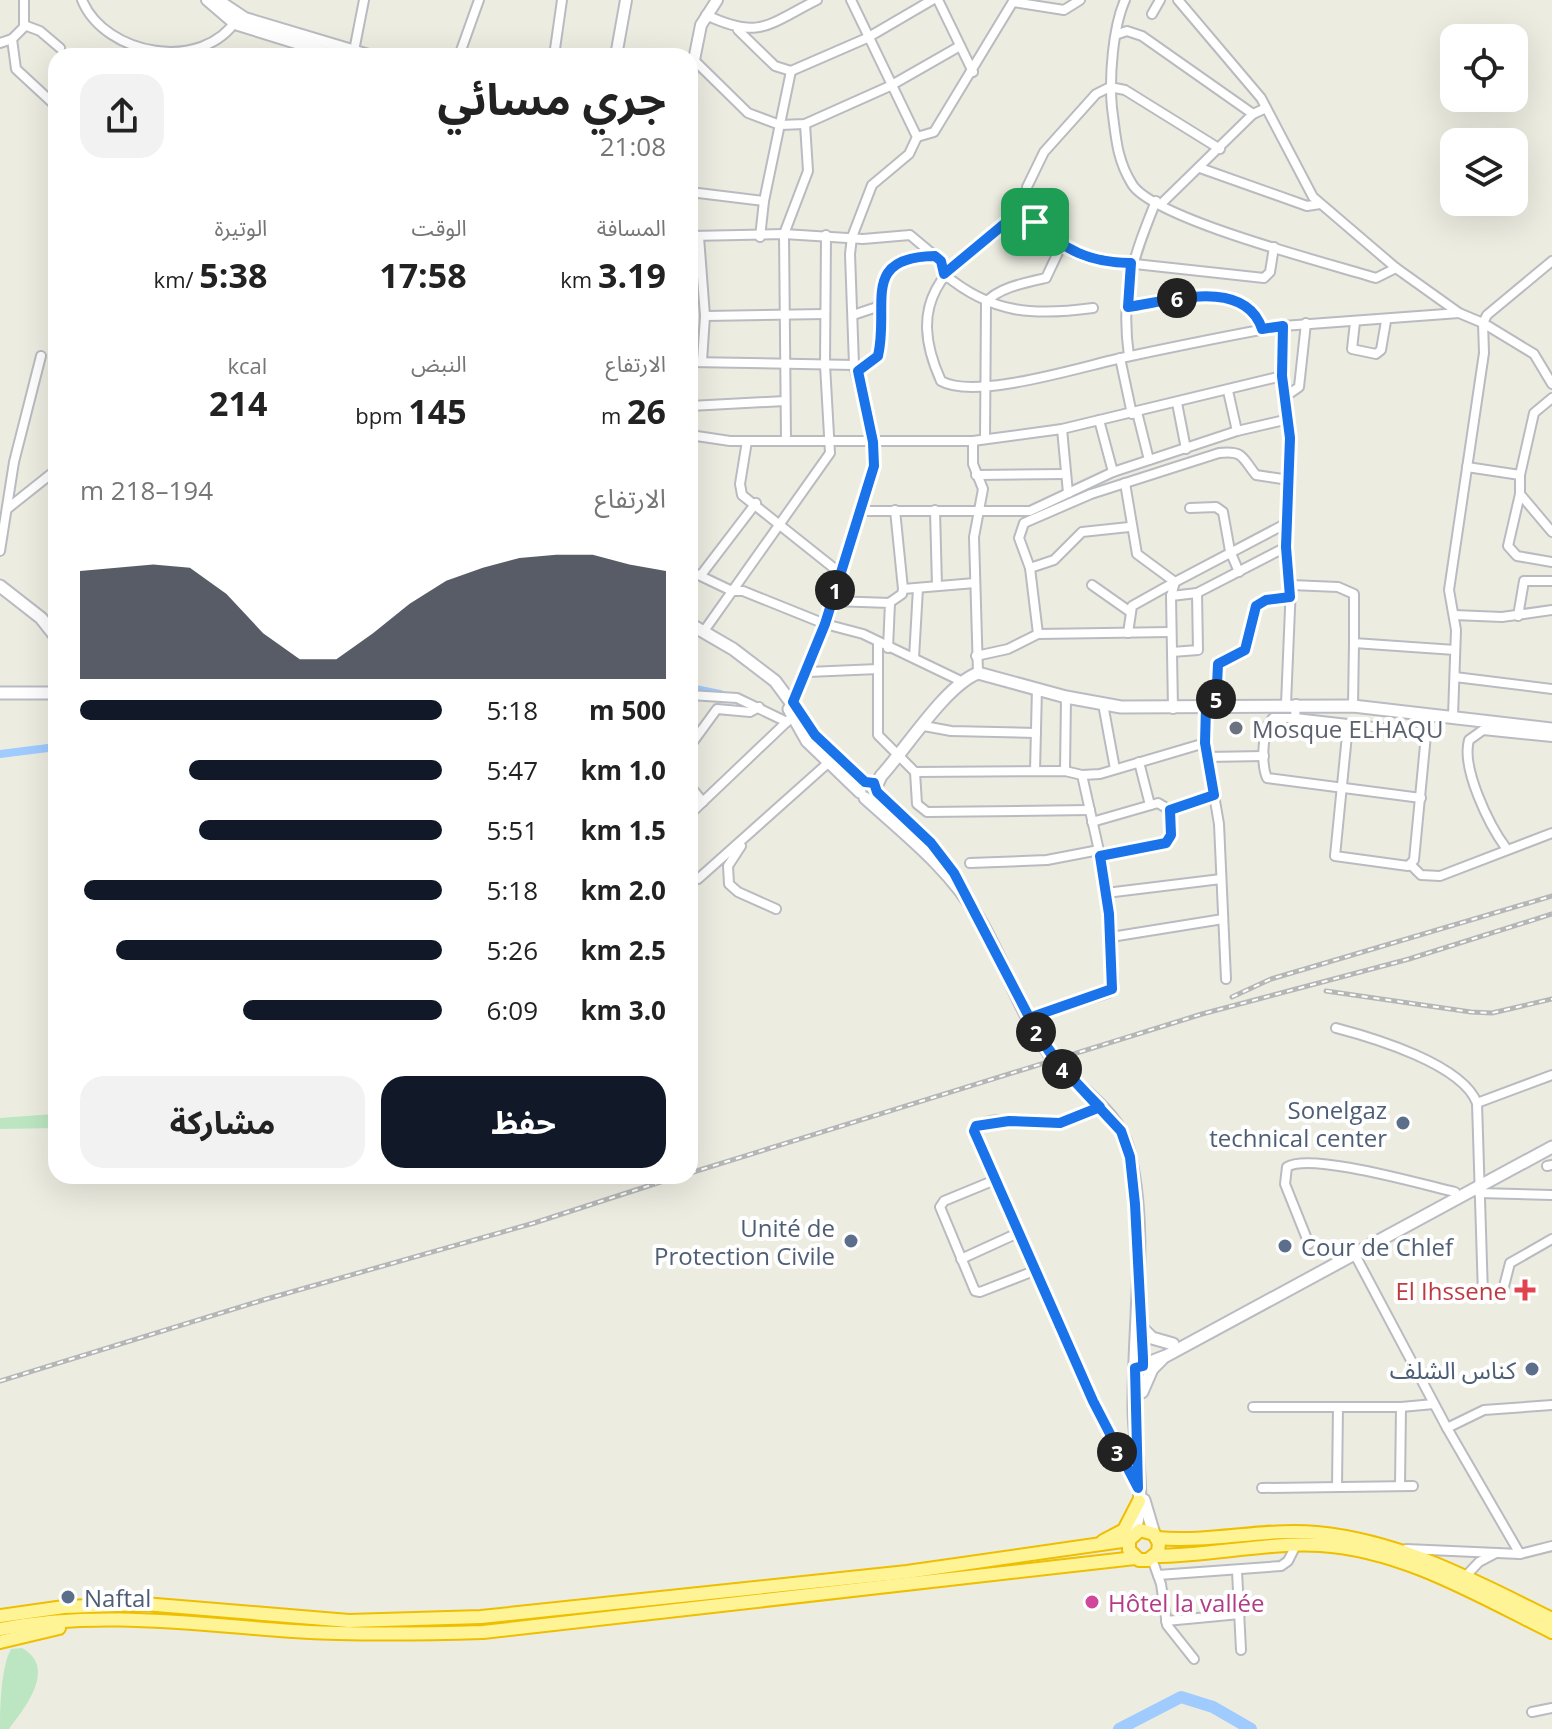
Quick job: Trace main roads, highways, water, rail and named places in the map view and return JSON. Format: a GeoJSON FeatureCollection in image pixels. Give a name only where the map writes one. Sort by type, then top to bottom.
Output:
{"type":"FeatureCollection","features":[{"type":"Feature","properties":{"kind":"highway"},"geometry":{"type":"LineString","coordinates":[[1079,1549],[1124,1530],[1138,1495]]}},
{"type":"Feature","properties":{"kind":"highway"},"geometry":{"type":"LineString","coordinates":[[0,1616],[64,1607],[144,1604],[349,1621],[408,1621],[606,1606],[1079,1549],[1130,1538],[1140,1530],[1156,1536],[1195,1540],[1278,1532],[1316,1533],[1397,1549],[1552,1632]]}},
{"type":"Feature","properties":{"kind":"highway"},"geometry":{"type":"LineString","coordinates":[[1154,1557],[1156,1536]]}},
{"type":"Feature","properties":{"kind":"highway"},"geometry":{"type":"LineString","coordinates":[[1130,1538],[1129,1550],[1135,1558]]}},
{"type":"Feature","properties":{"kind":"highway"},"geometry":{"type":"LineString","coordinates":[[0,1629],[92,1619],[151,1618],[374,1635],[483,1632],[1135,1558],[1296,1545],[1356,1549],[1393,1559],[1461,1581],[1552,1619]]}},
{"type":"Feature","properties":{"kind":"highway"},"geometry":{"type":"LineString","coordinates":[[0,1642],[92,1619]]}},
{"type":"Feature","properties":{"kind":"main road"},"geometry":{"type":"LineString","coordinates":[[0,586],[48,627]]}},
{"type":"Feature","properties":{"kind":"main road"},"geometry":{"type":"LineString","coordinates":[[698,628],[733,649],[783,689],[799,731],[828,763],[871,787]]}},
{"type":"Feature","properties":{"kind":"main road"},"geometry":{"type":"LineString","coordinates":[[871,787],[963,682],[978,673],[1103,704],[1173,709],[1291,704],[1353,706],[1552,729]]}},
{"type":"Feature","properties":{"kind":"main road"},"geometry":{"type":"LineString","coordinates":[[0,693],[48,693]]}},
{"type":"Feature","properties":{"kind":"main road"},"geometry":{"type":"LineString","coordinates":[[792,713],[931,843],[954,873],[958,886],[984,927],[1029,1018],[1055,1060],[1121,1131],[1130,1157],[1142,1328],[1139,1363],[1142,1477],[1146,1514],[1156,1536]]}},
{"type":"Feature","properties":{"kind":"main road"},"geometry":{"type":"LineString","coordinates":[[1139,1363],[1455,1192],[1479,1187],[1552,1140]]}},
{"type":"Feature","properties":{"kind":"main road"},"geometry":{"type":"LineString","coordinates":[[1142,1392],[1152,1369],[1166,1356],[1552,1147]]}},
{"type":"Feature","properties":{"kind":"main road"},"geometry":{"type":"LineString","coordinates":[[1130,1538],[1138,1520],[1138,1281]]}},
{"type":"Feature","properties":{"kind":"main road"},"geometry":{"type":"LineString","coordinates":[[1142,1328],[1152,1338],[1173,1344]]}},
{"type":"Feature","properties":{"kind":"main road"},"geometry":{"type":"LineString","coordinates":[[1139,1363],[1166,1356]]}},
{"type":"Feature","properties":{"kind":"waterway"},"geometry":{"type":"LineString","coordinates":[[698,690],[720,694]]}},
{"type":"Feature","properties":{"kind":"waterway"},"geometry":{"type":"LineString","coordinates":[[0,754],[48,748]]}},
{"type":"Feature","properties":{"kind":"waterway"},"geometry":{"type":"LineString","coordinates":[[1119,1729],[1181,1697],[1213,1707],[1251,1729]]}},
{"type":"Feature","properties":{"kind":"railway"},"geometry":{"type":"LineString","coordinates":[[1232,997],[1271,979],[1552,896]]}},
{"type":"Feature","properties":{"kind":"railway"},"geometry":{"type":"LineString","coordinates":[[698,1171],[1202,1014],[1409,959],[1552,914]]}},
{"type":"Feature","properties":{"kind":"railway"},"geometry":{"type":"LineString","coordinates":[[1326,991],[1492,1013],[1552,999]]}},
{"type":"Feature","properties":{"kind":"railway"},"geometry":{"type":"LineString","coordinates":[[0,1381],[263,1300],[534,1223],[654,1184]]}},
{"type":"Feature","properties":{"kind":"place","name":"Mosque ELHAQU"},"geometry":{"type":"Point","coordinates":[1236,728]}},
{"type":"Feature","properties":{"kind":"place","name":"Sonelgaz technical center"},"geometry":{"type":"Point","coordinates":[1403,1123]}},
{"type":"Feature","properties":{"kind":"place","name":"Unité de Protection Civile"},"geometry":{"type":"Point","coordinates":[851,1241]}},
{"type":"Feature","properties":{"kind":"place","name":"Cour de Chlef"},"geometry":{"type":"Point","coordinates":[1285,1246]}},
{"type":"Feature","properties":{"kind":"place","name":"El Ihssene"},"geometry":{"type":"Point","coordinates":[1525,1290]}},
{"type":"Feature","properties":{"kind":"place","name":"كناس الشلف"},"geometry":{"type":"Point","coordinates":[1532,1369]}},
{"type":"Feature","properties":{"kind":"place","name":"Naftal"},"geometry":{"type":"Point","coordinates":[68,1597]}},
{"type":"Feature","properties":{"kind":"place","name":"Hôtel la vallée"},"geometry":{"type":"Point","coordinates":[1092,1602]}}]}
